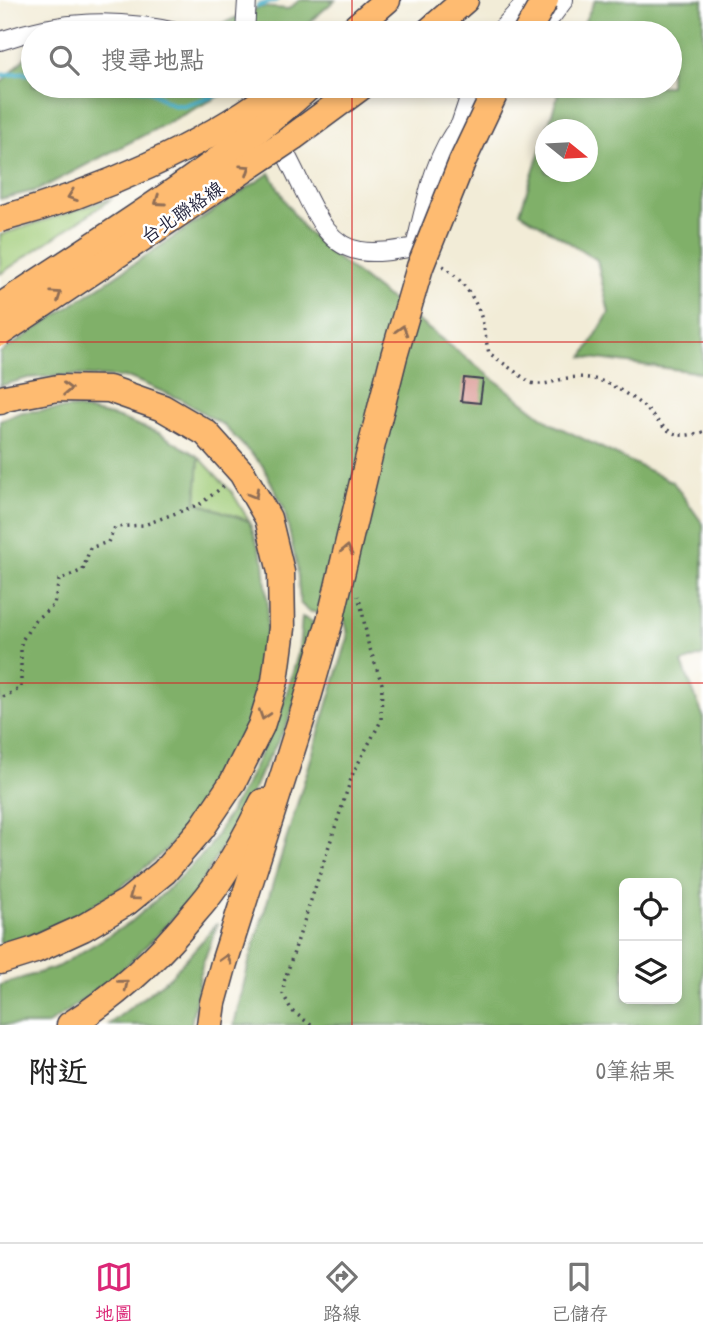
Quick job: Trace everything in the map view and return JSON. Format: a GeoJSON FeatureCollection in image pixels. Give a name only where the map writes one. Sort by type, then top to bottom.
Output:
{"type":"FeatureCollection","features":[{"type":"Feature","properties":{"kind":"highway"},"geometry":{"type":"LineString","coordinates":[[363,21],[387,0]]}},
{"type":"Feature","properties":{"kind":"highway"},"geometry":{"type":"LineString","coordinates":[[381,21],[403,0]]}},
{"type":"Feature","properties":{"kind":"highway"},"geometry":{"type":"LineString","coordinates":[[441,21],[465,0]]}},
{"type":"Feature","properties":{"kind":"highway"},"geometry":{"type":"LineString","coordinates":[[533,21],[545,0]]}},
{"type":"Feature","properties":{"kind":"highway"},"geometry":{"type":"LineString","coordinates":[[0,219],[139,170],[208,135],[265,98]]}},
{"type":"Feature","properties":{"kind":"highway","name":"台北聯絡線"},"geometry":{"type":"LineString","coordinates":[[0,307],[155,204],[297,98]]}},
{"type":"Feature","properties":{"kind":"highway","name":"台北聯絡線"},"geometry":{"type":"LineString","coordinates":[[0,333],[293,137],[346,98]]}},
{"type":"Feature","properties":{"kind":"highway"},"geometry":{"type":"LineString","coordinates":[[210,1025],[224,963],[331,617],[394,356],[420,267],[491,98]]}},
{"type":"Feature","properties":{"kind":"highway"},"geometry":{"type":"LineString","coordinates":[[0,401],[58,388],[109,389],[163,408],[205,433],[242,473],[268,518],[281,572],[282,628],[275,681],[261,726],[233,782],[202,828],[164,872],[127,902],[83,928],[36,950],[0,961]]}},
{"type":"Feature","properties":{"kind":"highway"},"geometry":{"type":"LineString","coordinates":[[70,1025],[140,971],[177,934],[214,889],[255,819],[304,711]]}},
{"type":"Feature","properties":{"kind":"street"},"geometry":{"type":"LineString","coordinates":[[246,21],[247,0]]}},
{"type":"Feature","properties":{"kind":"street"},"geometry":{"type":"LineString","coordinates":[[509,21],[528,0]]}},
{"type":"Feature","properties":{"kind":"street"},"geometry":{"type":"LineString","coordinates":[[547,21],[564,0]]}},
{"type":"Feature","properties":{"kind":"street"},"geometry":{"type":"LineString","coordinates":[[0,41],[21,35]]}},
{"type":"Feature","properties":{"kind":"street"},"geometry":{"type":"LineString","coordinates":[[257,98],[318,217],[336,240],[359,251],[379,252],[415,247],[434,173],[460,125],[469,98]]}},
{"type":"Feature","properties":{"kind":"street"},"geometry":{"type":"LineString","coordinates":[[460,125],[488,98]]}},
{"type":"Feature","properties":{"kind":"path"},"geometry":{"type":"LineString","coordinates":[[415,247],[448,269],[474,301],[482,318],[489,353],[531,383],[538,385],[582,377],[593,379],[610,384],[623,392],[675,434],[683,436],[703,432]]}},
{"type":"Feature","properties":{"kind":"path"},"geometry":{"type":"LineString","coordinates":[[3,697],[21,688],[21,642],[35,620],[54,605],[59,580],[83,570],[90,548],[108,542],[115,527],[144,525],[200,504],[242,473]]}},
{"type":"Feature","properties":{"kind":"path"},"geometry":{"type":"LineString","coordinates":[[311,1025],[292,1011],[283,994],[285,982],[353,772],[381,721],[382,684],[368,643],[362,610]]}},
{"type":"Feature","properties":{"kind":"green space"},"geometry":{"type":"Polygon","coordinates":[[[300,0],[335,0],[311,21],[228,21],[260,7],[288,9],[300,0]]]}},
{"type":"Feature","properties":{"kind":"green space"},"geometry":{"type":"Polygon","coordinates":[[[595,0],[703,0],[703,373],[583,357],[609,313],[597,260],[520,212],[535,166],[535,182],[598,182],[598,119],[550,119],[557,98],[682,98],[682,21],[585,21],[595,0]]]}},
{"type":"Feature","properties":{"kind":"green space"},"geometry":{"type":"Polygon","coordinates":[[[21,62],[21,98],[216,98],[38,190],[0,199],[0,84],[21,62]]]}},
{"type":"Feature","properties":{"kind":"green space"},"geometry":{"type":"Polygon","coordinates":[[[270,173],[304,229],[330,253],[552,424],[673,482],[703,524],[703,655],[682,663],[703,716],[703,1025],[234,1025],[250,958],[348,638],[345,621],[339,617],[308,611],[300,603],[297,567],[284,508],[263,466],[223,425],[180,399],[130,378],[77,375],[28,378],[0,386],[0,353],[270,173]]]}},
{"type":"Feature","properties":{"kind":"green space"},"geometry":{"type":"Polygon","coordinates":[[[113,198],[0,274],[0,235],[113,198]]]}},
{"type":"Feature","properties":{"kind":"green space"},"geometry":{"type":"Polygon","coordinates":[[[75,408],[116,417],[159,433],[199,457],[196,502],[249,521],[264,562],[268,606],[265,665],[246,727],[213,793],[166,850],[120,888],[81,912],[33,935],[0,943],[0,420],[22,412],[75,408]]]}},
{"type":"Feature","properties":{"kind":"green space"},"geometry":{"type":"Polygon","coordinates":[[[199,457],[232,492],[249,521],[196,502],[199,457]]]}},
{"type":"Feature","properties":{"kind":"green space"},"geometry":{"type":"Polygon","coordinates":[[[302,617],[315,623],[302,681],[287,725],[245,808],[194,895],[124,968],[67,1012],[46,1025],[0,1025],[0,985],[57,967],[131,922],[208,849],[246,784],[281,710],[299,650],[302,617]]]}},
{"type":"Feature","properties":{"kind":"green space"},"geometry":{"type":"Polygon","coordinates":[[[218,923],[202,966],[191,1025],[108,1025],[171,976],[218,923]]]}},
{"type":"Feature","properties":{"kind":"building"},"geometry":{"type":"Polygon","coordinates":[[[464,378],[483,380],[480,403],[461,401],[464,378]]]}},
{"type":"Feature","properties":{"kind":"waterway"},"geometry":{"type":"LineString","coordinates":[[258,6],[276,0]]}},
{"type":"Feature","properties":{"kind":"waterway"},"geometry":{"type":"LineString","coordinates":[[3,75],[21,73]]}},
{"type":"Feature","properties":{"kind":"waterway"},"geometry":{"type":"LineString","coordinates":[[160,98],[183,106],[208,98]]}}]}
